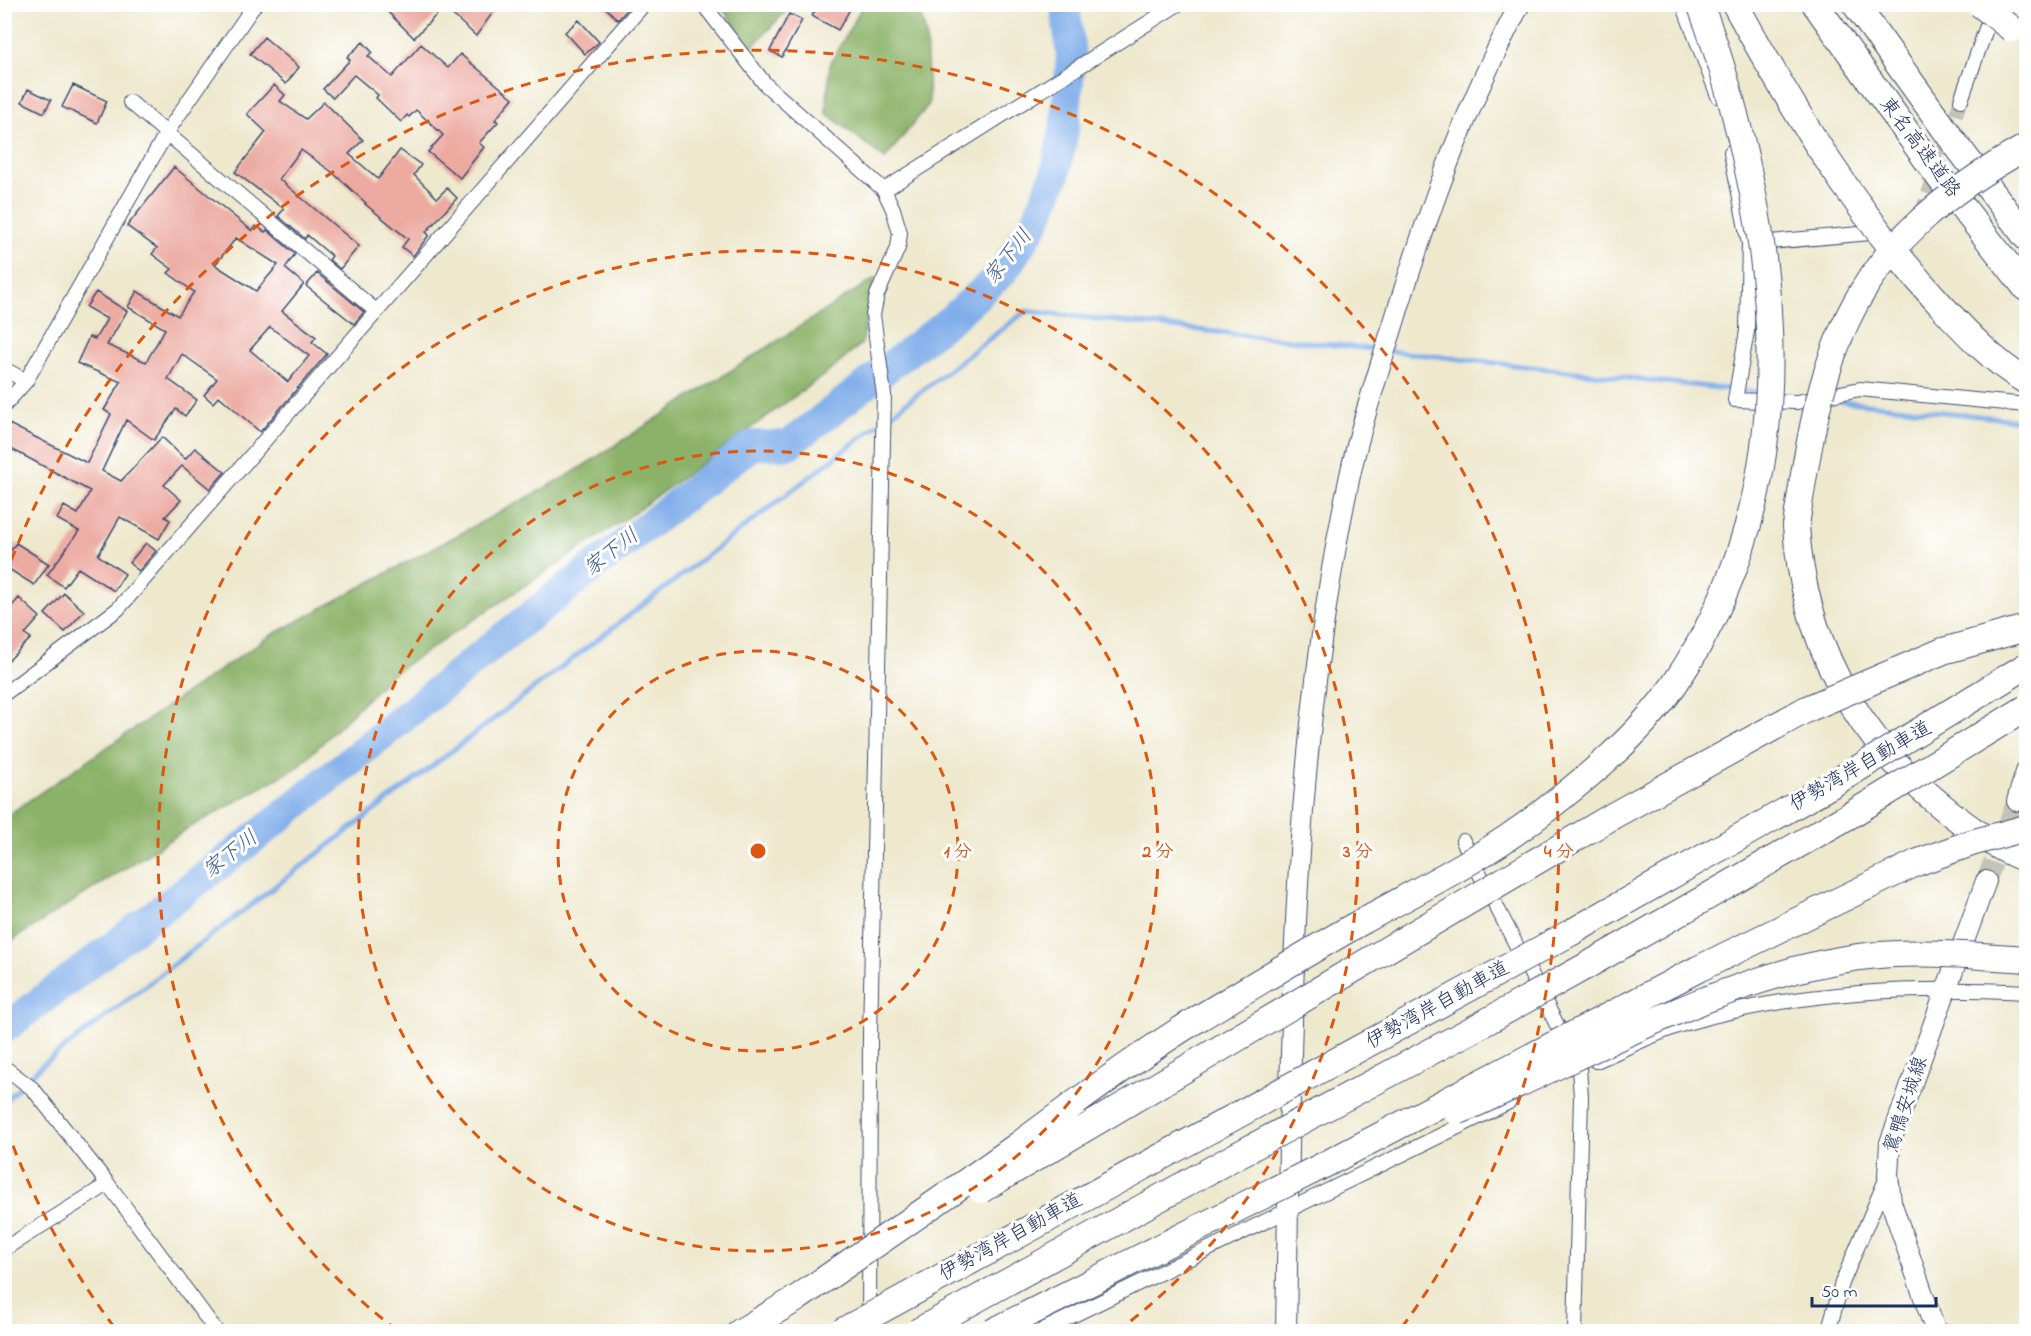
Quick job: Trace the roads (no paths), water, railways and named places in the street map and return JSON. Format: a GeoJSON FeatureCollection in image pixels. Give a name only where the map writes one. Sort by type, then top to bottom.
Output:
{"type":"FeatureCollection","features":[{"type":"Feature","properties":{"kind":"highway"},"geometry":{"type":"LineString","coordinates":[[796,1299],[1188,1025],[1318,946],[1500,843],[1586,777],[1632,735],[1672,688],[1725,595],[1748,530],[1766,444],[1770,380],[1770,330],[1759,224],[1732,98],[1700,4]]}},
{"type":"Feature","properties":{"kind":"highway"},"geometry":{"type":"LineString","coordinates":[[1735,4],[1807,132],[1880,234],[1964,330],[2026,381]]}},
{"type":"Feature","properties":{"kind":"highway","name":"東名高速道路"},"geometry":{"type":"LineString","coordinates":[[1815,4],[1939,177],[2026,288]]}},
{"type":"Feature","properties":{"kind":"highway","name":"東名高速道路"},"geometry":{"type":"LineString","coordinates":[[1855,4],[1951,138],[2026,237]]}},
{"type":"Feature","properties":{"kind":"highway"},"geometry":{"type":"LineString","coordinates":[[1980,4],[2026,39]]}},
{"type":"Feature","properties":{"kind":"highway"},"geometry":{"type":"LineString","coordinates":[[2026,147],[1991,167],[1925,215],[1884,258],[1864,286],[1826,370],[1815,410],[1797,526],[1798,557],[1809,610],[1828,663],[1851,707],[1897,766],[1925,793],[1963,824],[2026,859]]}},
{"type":"Feature","properties":{"kind":"highway"},"geometry":{"type":"LineString","coordinates":[[740,1332],[1616,814],[1797,714],[1872,679],[1943,651],[2026,628]]}},
{"type":"Feature","properties":{"kind":"highway","name":"伊勢湾岸自動車道"},"geometry":{"type":"LineString","coordinates":[[840,1332],[1572,932],[1831,785],[2026,666]]}},
{"type":"Feature","properties":{"kind":"highway","name":"伊勢湾岸自動車道"},"geometry":{"type":"LineString","coordinates":[[917,1332],[1234,1157],[1476,1029],[1852,814],[2026,708]]}},
{"type":"Feature","properties":{"kind":"highway"},"geometry":{"type":"LineString","coordinates":[[993,1332],[1328,1163],[1698,969],[1906,868],[1971,843],[2026,828]]}},
{"type":"Feature","properties":{"kind":"highway"},"geometry":{"type":"LineString","coordinates":[[1328,1163],[1499,1094],[1718,995],[1789,972],[1858,957],[1934,952],[2026,959]]}},
{"type":"Feature","properties":{"kind":"street"},"geometry":{"type":"LineString","coordinates":[[4,406],[26,381],[167,132],[255,4]]}},
{"type":"Feature","properties":{"kind":"street"},"geometry":{"type":"LineString","coordinates":[[4,694],[117,609],[644,4]]}},
{"type":"Feature","properties":{"kind":"street"},"geometry":{"type":"LineString","coordinates":[[703,4],[765,84],[884,190],[900,232],[898,248],[877,295],[873,315],[884,395],[870,1035],[869,1332]]}},
{"type":"Feature","properties":{"kind":"street"},"geometry":{"type":"LineString","coordinates":[[884,190],[1178,4]]}},
{"type":"Feature","properties":{"kind":"street"},"geometry":{"type":"LineString","coordinates":[[1286,1332],[1299,844],[1324,612],[1350,477],[1417,248],[1466,117],[1520,4]]}},
{"type":"Feature","properties":{"kind":"street"},"geometry":{"type":"LineString","coordinates":[[1683,4],[1722,105],[1749,244],[1747,330],[1735,400],[1797,402],[1860,389],[2026,405]]}},
{"type":"Feature","properties":{"kind":"street"},"geometry":{"type":"LineString","coordinates":[[1961,100],[1995,4]]}},
{"type":"Feature","properties":{"kind":"street"},"geometry":{"type":"LineString","coordinates":[[130,102],[376,311]]}},
{"type":"Feature","properties":{"kind":"street"},"geometry":{"type":"LineString","coordinates":[[1749,244],[1891,231],[1911,223]]}},
{"type":"Feature","properties":{"kind":"street"},"geometry":{"type":"LineString","coordinates":[[4,369],[26,381]]}},
{"type":"Feature","properties":{"kind":"street"},"geometry":{"type":"LineString","coordinates":[[2017,801],[2026,772]]}},
{"type":"Feature","properties":{"kind":"street"},"geometry":{"type":"LineString","coordinates":[[1463,841],[1579,1068],[1581,1097],[1575,1332]]}},
{"type":"Feature","properties":{"kind":"street","name":"鴛鴨安城線"},"geometry":{"type":"LineString","coordinates":[[1936,1332],[1892,1202],[1888,1175],[1890,1143],[1949,988],[1986,881]]}},
{"type":"Feature","properties":{"kind":"street"},"geometry":{"type":"LineString","coordinates":[[1039,1332],[1057,1328],[1288,1210],[1579,1068],[1688,1023],[1826,995],[1871,990],[1949,988],[2026,992]]}},
{"type":"Feature","properties":{"kind":"street"},"geometry":{"type":"LineString","coordinates":[[4,1067],[33,1089],[108,1184],[217,1332]]}},
{"type":"Feature","properties":{"kind":"street"},"geometry":{"type":"LineString","coordinates":[[1828,1332],[1842,1283],[1888,1175]]}},
{"type":"Feature","properties":{"kind":"street"},"geometry":{"type":"LineString","coordinates":[[4,1249],[108,1184]]}},
{"type":"Feature","properties":{"kind":"waterway","name":"家下川"},"geometry":{"type":"LineString","coordinates":[[4,1029],[257,836],[507,634],[752,445],[788,445],[956,315],[1003,272],[1035,223],[1055,175],[1065,125],[1071,56],[1065,4]]}},
{"type":"Feature","properties":{"kind":"waterway"},"geometry":{"type":"LineString","coordinates":[[4,1102],[41,1066],[1026,311],[1381,350]]}},
{"type":"Feature","properties":{"kind":"waterway"},"geometry":{"type":"LineString","coordinates":[[1390,351],[1762,393]]}},
{"type":"Feature","properties":{"kind":"waterway"},"geometry":{"type":"LineString","coordinates":[[1831,400],[2026,421]]}},
{"type":"Feature","properties":{"kind":"tunnel"},"geometry":{"type":"LineString","coordinates":[[1921,214],[1961,100]]}},
{"type":"Feature","properties":{"kind":"tunnel"},"geometry":{"type":"LineString","coordinates":[[1986,881],[2017,801]]}}]}
